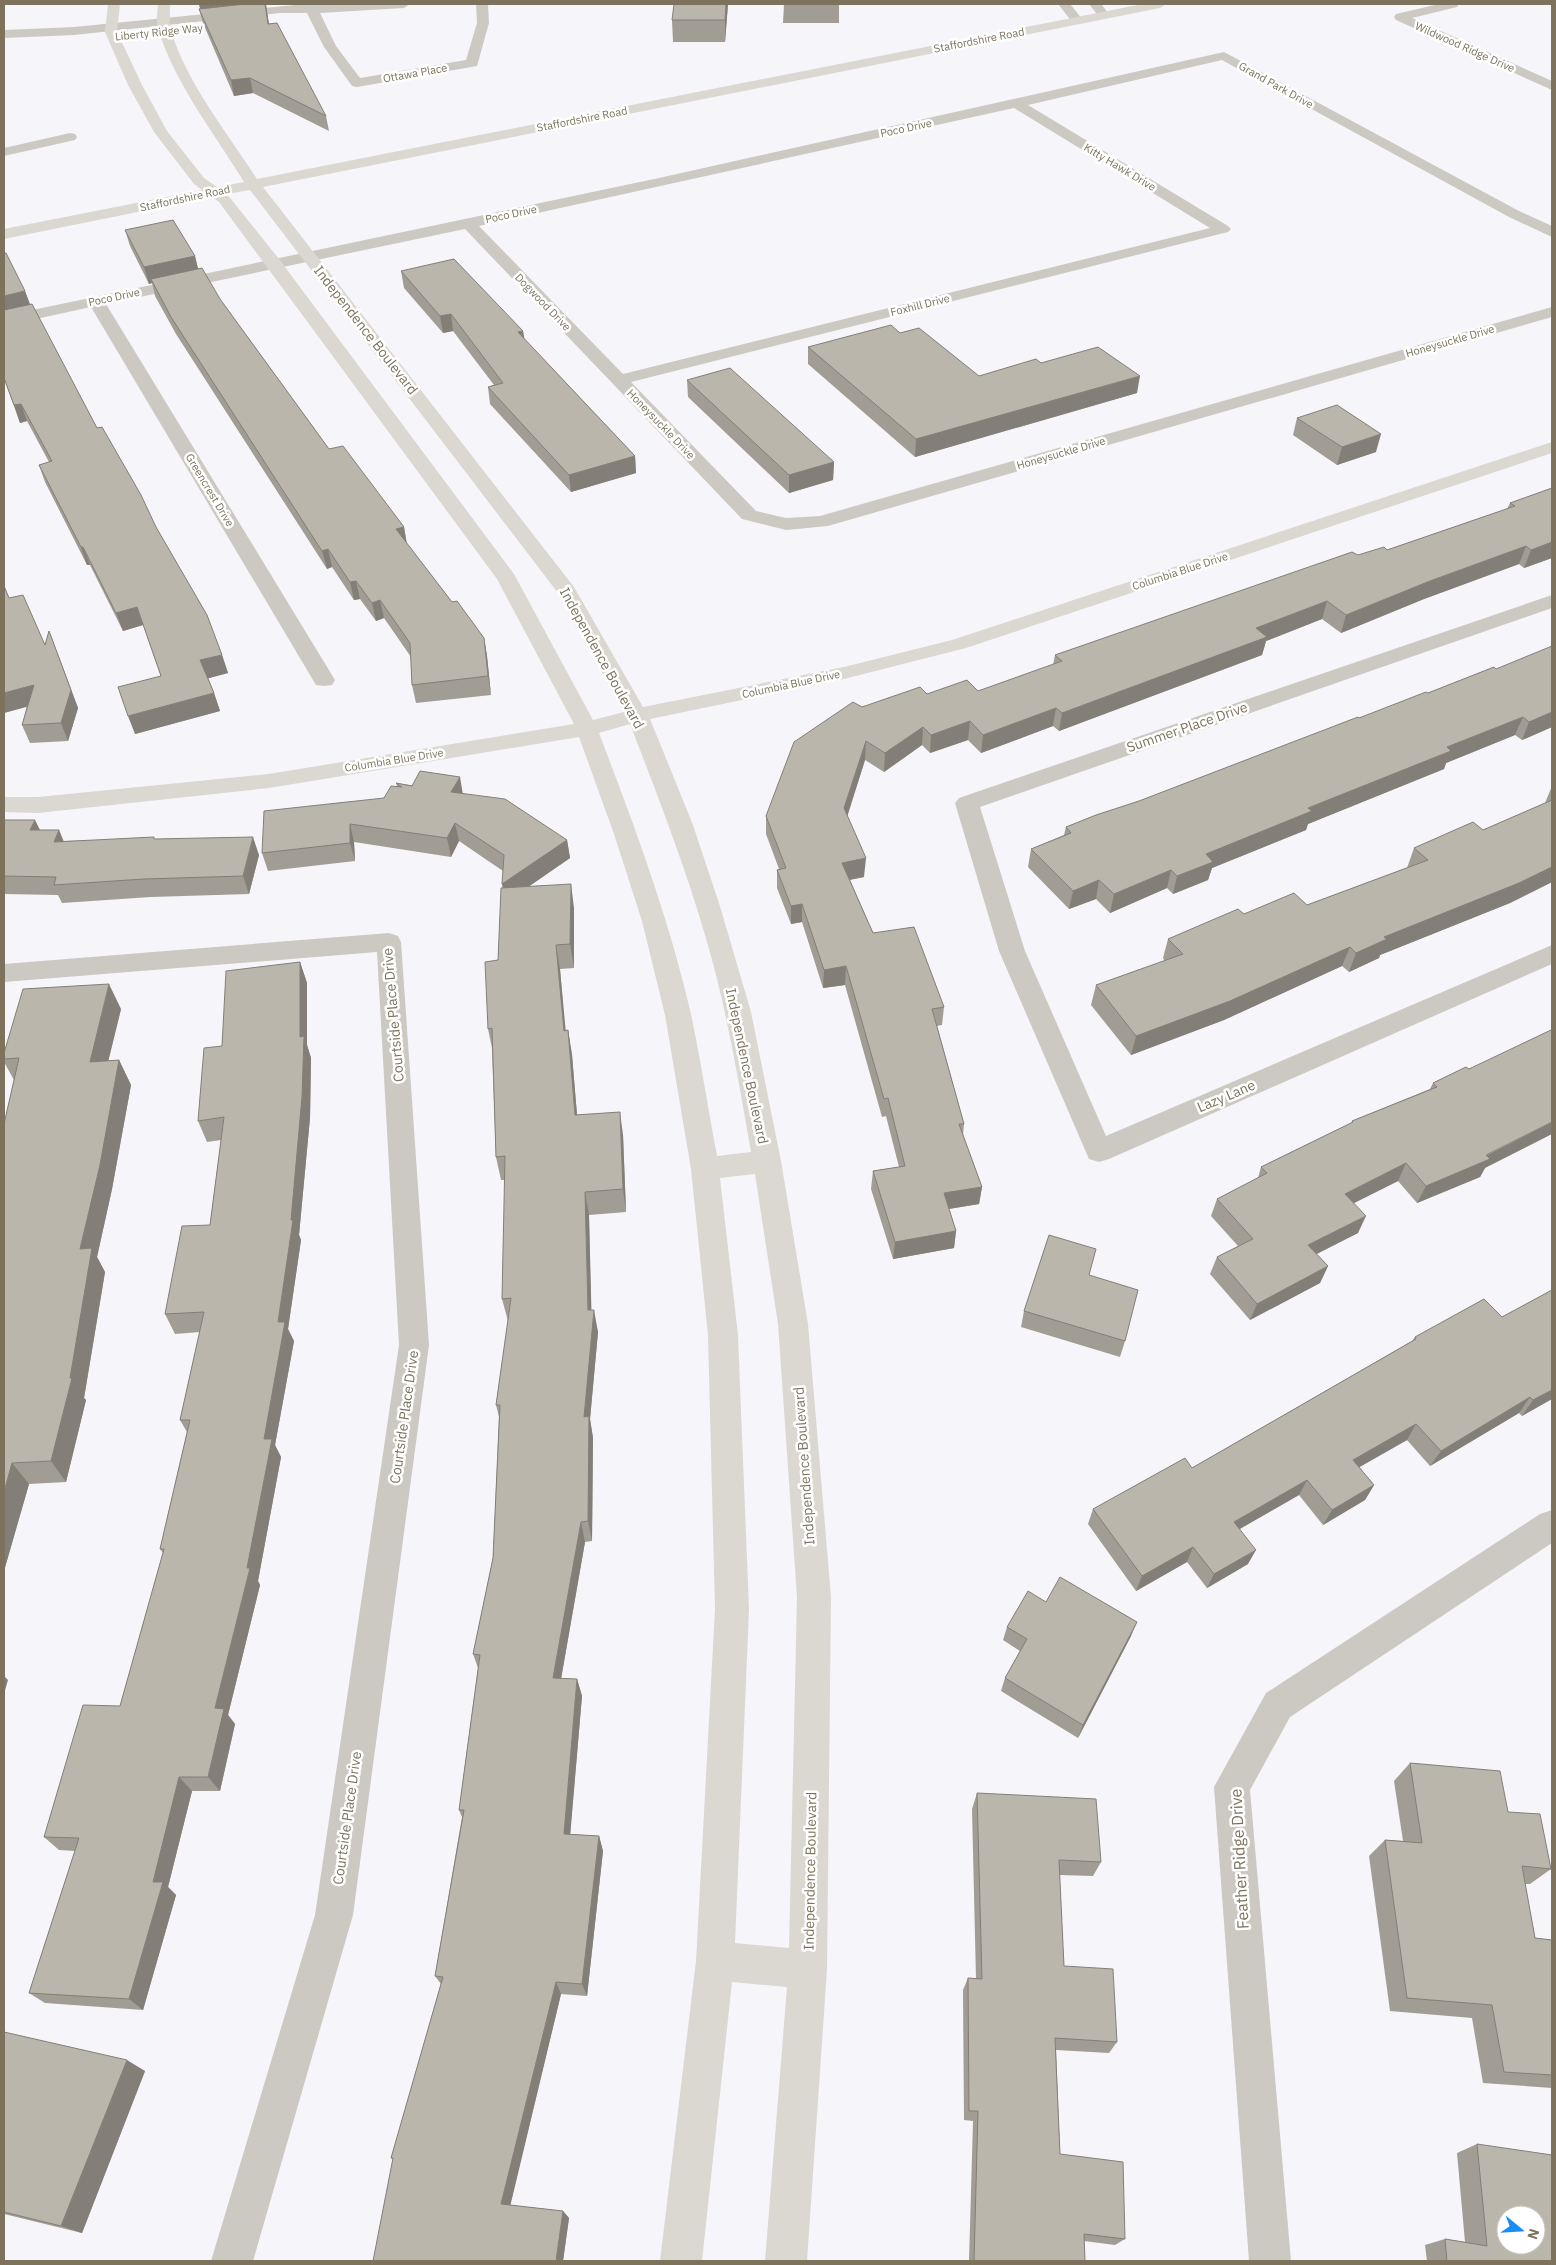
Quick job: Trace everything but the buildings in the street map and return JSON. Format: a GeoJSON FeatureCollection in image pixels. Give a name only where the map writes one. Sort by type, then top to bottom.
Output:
{"type":"FeatureCollection","features":[{"type":"Feature","properties":{"kind":"main road"},"geometry":{"type":"LineString","coordinates":[[114,4],[112,32],[135,85],[161,132],[199,181],[224,199],[273,262],[507,578],[587,729],[626,834],[654,921],[678,1015],[705,1169],[723,1335],[732,1609],[715,1961],[681,2261]]}},
{"type":"Feature","properties":{"kind":"main road"},"geometry":{"type":"LineString","coordinates":[[164,4],[164,26]]}},
{"type":"Feature","properties":{"kind":"main road","name":"Staffordshire Road"},"geometry":{"type":"LineString","coordinates":[[4,234],[1160,4]]}},
{"type":"Feature","properties":{"kind":"main road","name":"Independence Boulevard"},"geometry":{"type":"LineString","coordinates":[[164,26],[197,98],[253,184],[567,591],[637,715],[680,825],[707,903],[738,1012],[768,1161],[793,1324],[814,1597],[808,1969],[786,2261]]}},
{"type":"Feature","properties":{"kind":"main road"},"geometry":{"type":"LineString","coordinates":[[414,450],[453,441]]}},
{"type":"Feature","properties":{"kind":"main road","name":"Columbia Blue Drive"},"geometry":{"type":"LineString","coordinates":[[4,805],[48,804],[269,781],[587,729],[637,715],[844,673],[958,644],[1552,447]]}},
{"type":"Feature","properties":{"kind":"main road"},"geometry":{"type":"LineString","coordinates":[[705,1169],[768,1161]]}},
{"type":"Feature","properties":{"kind":"main road"},"geometry":{"type":"LineString","coordinates":[[715,1961],[808,1969]]}},
{"type":"Feature","properties":{"kind":"street","name":"Liberty Ridge Way"},"geometry":{"type":"LineString","coordinates":[[4,44],[164,26],[291,18],[312,8],[331,9],[404,4]]}},
{"type":"Feature","properties":{"kind":"street","name":"Ottawa Place"},"geometry":{"type":"LineString","coordinates":[[312,8],[330,48],[357,83],[472,63],[484,23],[482,4]]}},
{"type":"Feature","properties":{"kind":"street"},"geometry":{"type":"LineString","coordinates":[[1064,4],[1077,20]]}},
{"type":"Feature","properties":{"kind":"street"},"geometry":{"type":"LineString","coordinates":[[1095,4],[1104,15]]}},
{"type":"Feature","properties":{"kind":"street","name":"Wildwood Ridge Drive"},"geometry":{"type":"LineString","coordinates":[[1453,4],[1400,17],[1552,86]]}},
{"type":"Feature","properties":{"kind":"street","name":"Liberty Ridge Way"},"geometry":{"type":"LineString","coordinates":[[4,34],[112,32]]}},
{"type":"Feature","properties":{"kind":"street","name":"Grand Park Drive"},"geometry":{"type":"LineString","coordinates":[[1017,104],[1224,56],[1514,214],[1552,232]]}},
{"type":"Feature","properties":{"kind":"street","name":"Poco Drive"},"geometry":{"type":"LineString","coordinates":[[4,321],[1017,104]]}},
{"type":"Feature","properties":{"kind":"street","name":"Kitty Hawk Drive"},"geometry":{"type":"LineString","coordinates":[[1017,104],[1223,230]]}},
{"type":"Feature","properties":{"kind":"street"},"geometry":{"type":"LineString","coordinates":[[4,152],[70,137]]}},
{"type":"Feature","properties":{"kind":"street","name":"Grand Park Drive"},"geometry":{"type":"LineString","coordinates":[[1514,214],[1552,241]]}},
{"type":"Feature","properties":{"kind":"street","name":"Dogwood Drive"},"geometry":{"type":"LineString","coordinates":[[468,223],[618,380]]}},
{"type":"Feature","properties":{"kind":"street","name":"Foxhill Drive"},"geometry":{"type":"LineString","coordinates":[[618,380],[1223,230]]}},
{"type":"Feature","properties":{"kind":"street","name":"Greencrest Drive"},"geometry":{"type":"LineString","coordinates":[[96,301],[324,680]]}},
{"type":"Feature","properties":{"kind":"street","name":"Honeysuckle Drive"},"geometry":{"type":"LineString","coordinates":[[618,380],[749,515],[786,524],[821,522],[1552,312]]}},
{"type":"Feature","properties":{"kind":"street","name":"Summer Place Drive"},"geometry":{"type":"LineString","coordinates":[[1012,951],[967,803],[1552,601]]}},
{"type":"Feature","properties":{"kind":"street","name":"Courtside Place Drive"},"geometry":{"type":"LineString","coordinates":[[4,973],[389,942],[414,1345],[334,1915],[232,2261]]}},
{"type":"Feature","properties":{"kind":"street","name":"Lazy Lane"},"geometry":{"type":"LineString","coordinates":[[1012,951],[1099,1151],[1552,954]]}},
{"type":"Feature","properties":{"kind":"street","name":"Feather Ridge Drive"},"geometry":{"type":"LineString","coordinates":[[1270,2261],[1232,1786],[1278,1705],[1552,1525]]}}]}
